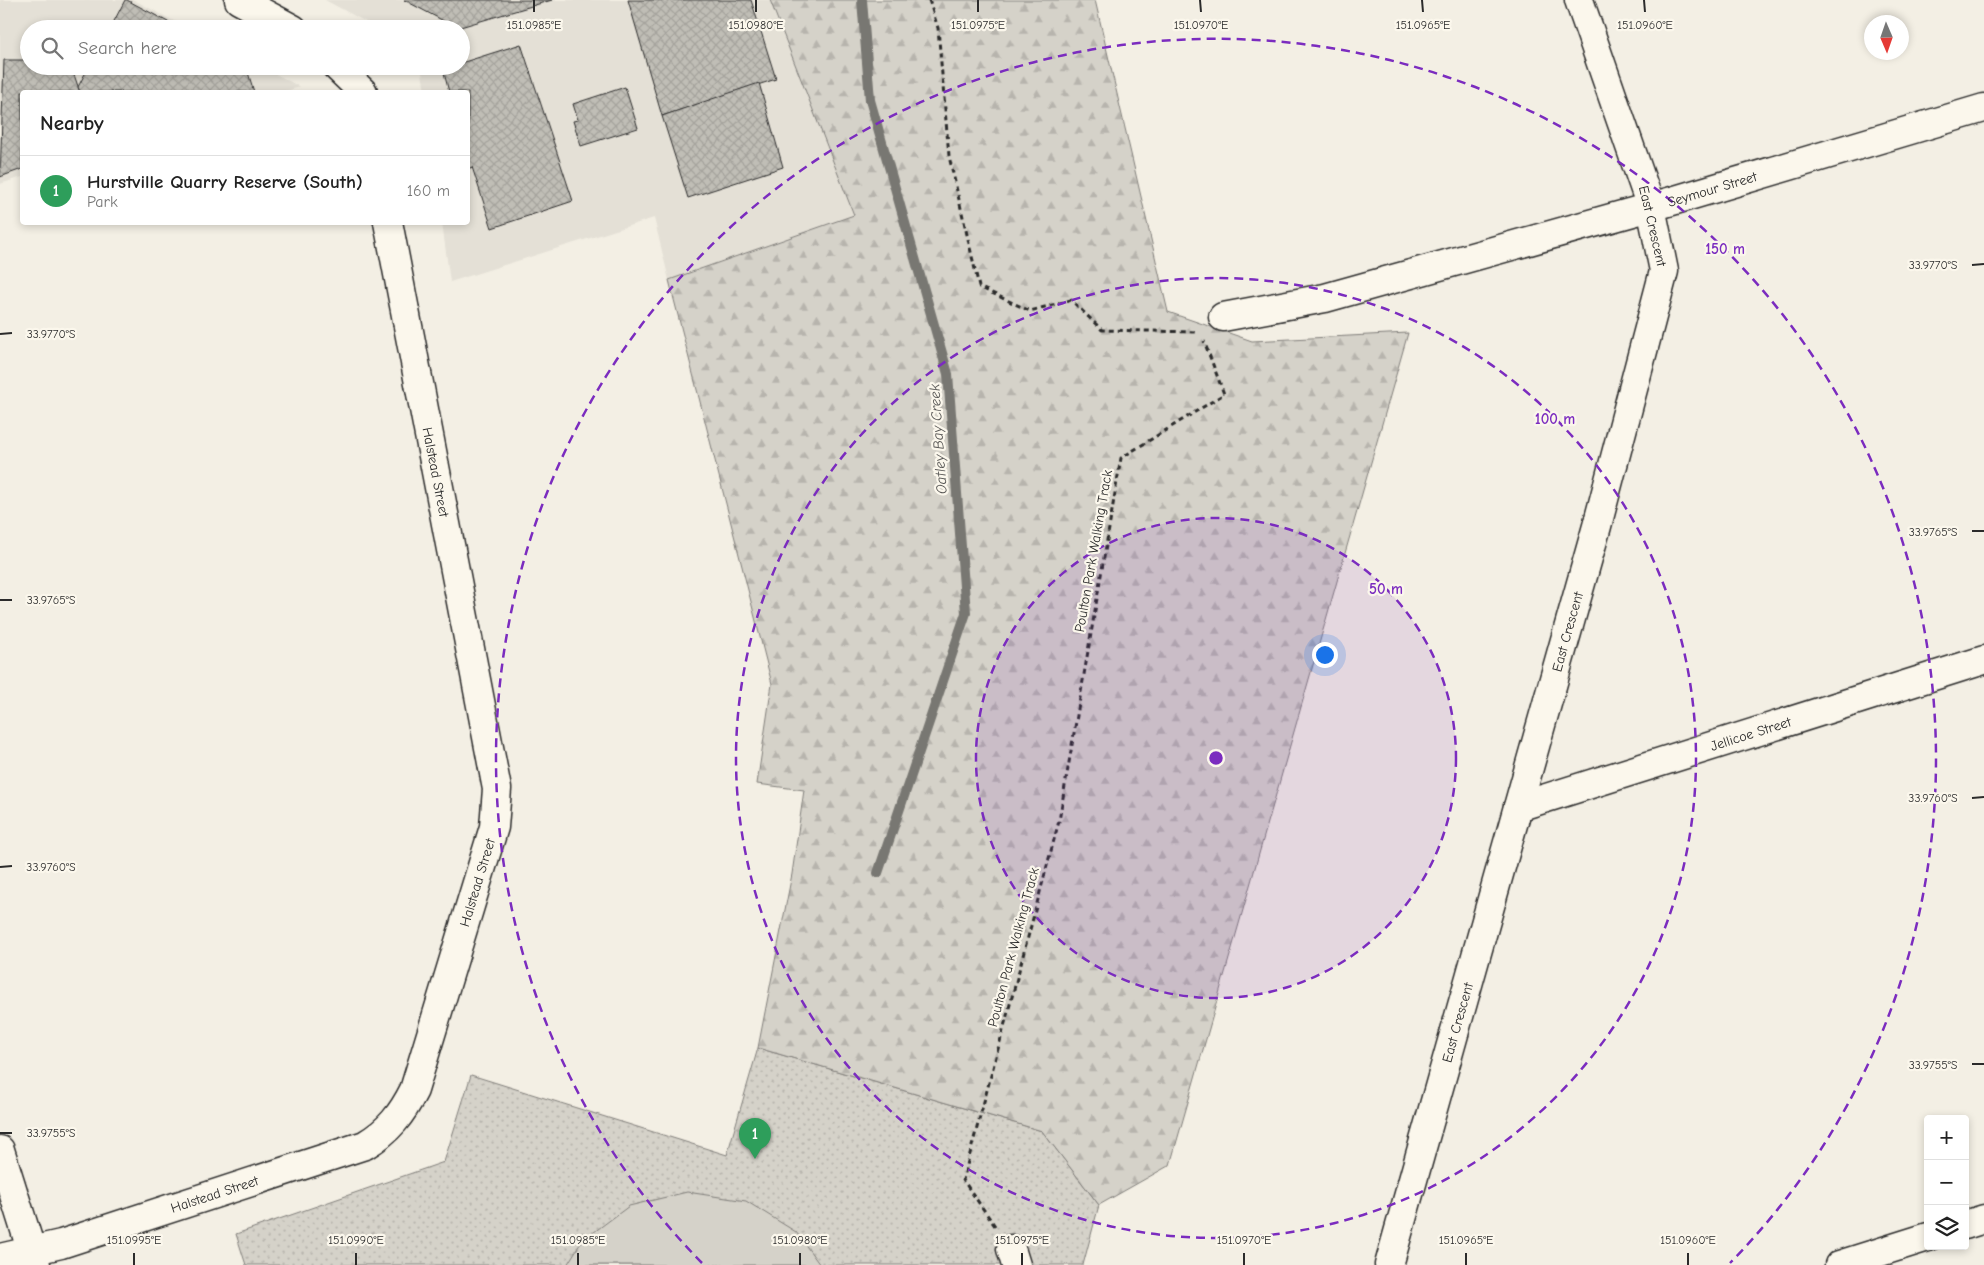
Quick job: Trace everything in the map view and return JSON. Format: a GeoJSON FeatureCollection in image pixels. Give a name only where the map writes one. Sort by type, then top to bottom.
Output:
{"type":"FeatureCollection","features":[{"type":"Feature","properties":{"kind":"street"},"geometry":{"type":"LineString","coordinates":[[239,0],[276,20]]}},
{"type":"Feature","properties":{"kind":"street","name":"East Crescent"},"geometry":{"type":"LineString","coordinates":[[1388,1265],[1597,526],[1664,271],[1651,207],[1579,0]]}},
{"type":"Feature","properties":{"kind":"street"},"geometry":{"type":"LineString","coordinates":[[345,75],[361,90]]}},
{"type":"Feature","properties":{"kind":"street","name":"Seymour Street"},"geometry":{"type":"LineString","coordinates":[[1223,317],[1326,298],[1651,207],[1984,108]]}},
{"type":"Feature","properties":{"kind":"street","name":"Halstead Street"},"geometry":{"type":"LineString","coordinates":[[0,1258],[34,1258],[70,1241],[365,1145],[395,1123],[414,1090],[494,827],[497,789],[389,225]]}},
{"type":"Feature","properties":{"kind":"street","name":"Jellicoe Street"},"geometry":{"type":"LineString","coordinates":[[1518,807],[1984,660]]}},
{"type":"Feature","properties":{"kind":"street"},"geometry":{"type":"LineString","coordinates":[[0,1150],[34,1258]]}},
{"type":"Feature","properties":{"kind":"street"},"geometry":{"type":"LineString","coordinates":[[1969,1224],[1984,1219]]}},
{"type":"Feature","properties":{"kind":"street"},"geometry":{"type":"LineString","coordinates":[[1839,1265],[1924,1238]]}},
{"type":"Feature","properties":{"kind":"path","name":"Poulton Park Walking Track"},"geometry":{"type":"LineString","coordinates":[[929,0],[938,28],[949,156],[979,287],[1030,311],[1071,300],[1102,330],[1201,332],[1224,394],[1121,458],[1059,821],[963,1180],[1013,1257]]}},
{"type":"Feature","properties":{"kind":"shaded area"},"geometry":{"type":"Polygon","coordinates":[[[0,0],[134,0],[172,20],[20,20],[20,75],[278,75],[300,87],[289,90],[20,90],[20,178],[0,184],[0,0]]]}},
{"type":"Feature","properties":{"kind":"shaded area"},"geometry":{"type":"Polygon","coordinates":[[[325,0],[770,0],[854,215],[669,280],[654,218],[450,282],[442,225],[470,225],[470,90],[425,90],[422,75],[470,75],[470,20],[362,20],[325,0]]]}},
{"type":"Feature","properties":{"kind":"green space"},"geometry":{"type":"Polygon","coordinates":[[[770,0],[1095,0],[1168,312],[1252,341],[1408,333],[1170,1165],[1099,1205],[1042,1131],[758,1048],[792,874],[804,790],[757,784],[772,684],[669,280],[854,215],[770,0]]]}},
{"type":"Feature","properties":{"kind":"green space"},"geometry":{"type":"Polygon","coordinates":[[[758,1048],[1042,1131],[1099,1205],[1083,1265],[246,1265],[236,1234],[444,1162],[471,1075],[727,1155],[758,1048]]]}},
{"type":"Feature","properties":{"kind":"green space"},"geometry":{"type":"Polygon","coordinates":[[[687,1192],[746,1201],[796,1232],[820,1265],[567,1265],[582,1241],[629,1206],[687,1192]]]}},
{"type":"Feature","properties":{"kind":"building"},"geometry":{"type":"Polygon","coordinates":[[[125,0],[127,0],[164,20],[115,20],[125,0]]]}},
{"type":"Feature","properties":{"kind":"building"},"geometry":{"type":"Polygon","coordinates":[[[404,0],[552,0],[470,24],[470,20],[442,20],[404,0]]]}},
{"type":"Feature","properties":{"kind":"building"},"geometry":{"type":"Polygon","coordinates":[[[628,0],[751,0],[776,79],[662,116],[628,0]]]}},
{"type":"Feature","properties":{"kind":"building"},"geometry":{"type":"Polygon","coordinates":[[[521,44],[573,201],[492,228],[472,167],[470,168],[470,90],[448,90],[445,75],[470,75],[470,60],[521,44]]]}},
{"type":"Feature","properties":{"kind":"building"},"geometry":{"type":"Polygon","coordinates":[[[4,60],[20,60],[20,75],[74,75],[79,90],[20,90],[20,170],[0,177],[4,60]]]}},
{"type":"Feature","properties":{"kind":"building"},"geometry":{"type":"Polygon","coordinates":[[[84,75],[249,75],[253,90],[79,90],[78,87],[84,75]]]}},
{"type":"Feature","properties":{"kind":"building"},"geometry":{"type":"Polygon","coordinates":[[[759,83],[783,167],[688,198],[662,116],[759,83]]]}},
{"type":"Feature","properties":{"kind":"building"},"geometry":{"type":"Polygon","coordinates":[[[625,87],[638,128],[581,146],[573,121],[578,120],[573,104],[625,87]]]}},
{"type":"Feature","properties":{"kind":"waterway","name":"Oatley Bay Creek"},"geometry":{"type":"LineString","coordinates":[[862,0],[870,100],[948,374],[966,613],[878,873]]}},
{"type":"Feature","properties":{"kind":"place","name":"Hurstville Quarry Reserve (South)"},"geometry":{"type":"Point","coordinates":[755,1159]}}]}
